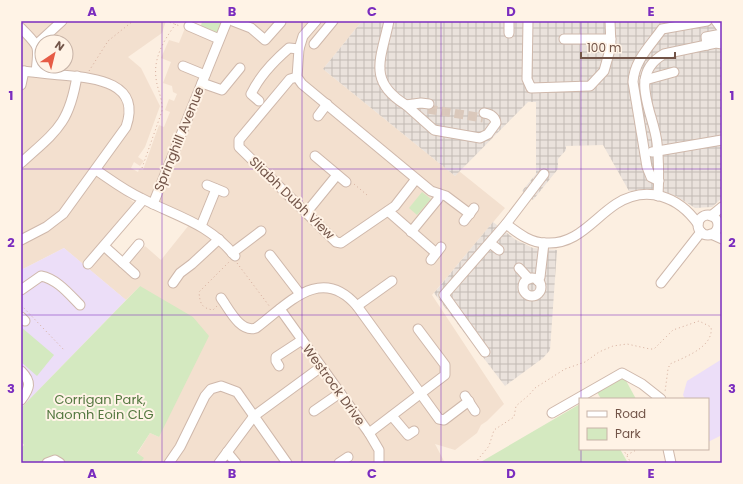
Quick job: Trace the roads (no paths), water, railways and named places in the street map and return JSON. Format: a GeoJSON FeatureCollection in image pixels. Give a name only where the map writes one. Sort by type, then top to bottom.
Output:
{"type":"FeatureCollection","features":[{"type":"Feature","properties":{"kind":"street"},"geometry":{"type":"LineString","coordinates":[[48,34],[62,21]]}},
{"type":"Feature","properties":{"kind":"street","name":"Springhill Avenue"},"geometry":{"type":"LineString","coordinates":[[153,204],[227,21]]}},
{"type":"Feature","properties":{"kind":"street"},"geometry":{"type":"LineString","coordinates":[[232,21],[251,28],[265,40],[281,22]]}},
{"type":"Feature","properties":{"kind":"street"},"geometry":{"type":"LineString","coordinates":[[316,21],[303,36],[299,48],[296,77],[416,179],[428,188],[446,196],[469,215]]}},
{"type":"Feature","properties":{"kind":"street"},"geometry":{"type":"LineString","coordinates":[[314,44],[333,21]]}},
{"type":"Feature","properties":{"kind":"street"},"geometry":{"type":"LineString","coordinates":[[389,21],[380,61],[381,81],[388,92],[406,105],[434,130],[480,138],[488,134],[496,123],[495,119],[489,114],[483,115]]}},
{"type":"Feature","properties":{"kind":"street"},"geometry":{"type":"LineString","coordinates":[[509,21],[509,33]]}},
{"type":"Feature","properties":{"kind":"street"},"geometry":{"type":"LineString","coordinates":[[528,21],[527,80],[531,88],[590,86],[604,71],[611,46],[610,21]]}},
{"type":"Feature","properties":{"kind":"street"},"geometry":{"type":"LineString","coordinates":[[659,181],[652,177],[648,171],[644,153],[633,82],[636,67],[662,29],[707,21]]}},
{"type":"Feature","properties":{"kind":"street"},"geometry":{"type":"LineString","coordinates":[[716,21],[722,29]]}},
{"type":"Feature","properties":{"kind":"street"},"geometry":{"type":"LineString","coordinates":[[189,26],[219,39]]}},
{"type":"Feature","properties":{"kind":"street"},"geometry":{"type":"LineString","coordinates":[[21,28],[34,41]]}},
{"type":"Feature","properties":{"kind":"street"},"geometry":{"type":"LineString","coordinates":[[707,45],[706,37],[722,34]]}},
{"type":"Feature","properties":{"kind":"street"},"geometry":{"type":"LineString","coordinates":[[564,39],[611,39]]}},
{"type":"Feature","properties":{"kind":"street"},"geometry":{"type":"LineString","coordinates":[[658,196],[658,145],[644,88],[650,66],[664,54],[707,45],[722,44]]}},
{"type":"Feature","properties":{"kind":"street"},"geometry":{"type":"LineString","coordinates":[[259,101],[251,94],[255,86],[289,48],[299,48]]}},
{"type":"Feature","properties":{"kind":"street","name":"Springhill Avenue"},"geometry":{"type":"LineString","coordinates":[[183,66],[204,79]]}},
{"type":"Feature","properties":{"kind":"street"},"geometry":{"type":"LineString","coordinates":[[204,79],[222,90],[240,68]]}},
{"type":"Feature","properties":{"kind":"street"},"geometry":{"type":"LineString","coordinates":[[21,85],[23,71],[34,72]]}},
{"type":"Feature","properties":{"kind":"street"},"geometry":{"type":"LineString","coordinates":[[645,80],[674,72]]}},
{"type":"Feature","properties":{"kind":"street"},"geometry":{"type":"LineString","coordinates":[[21,240],[58,219],[71,205],[126,128],[129,112],[125,97],[118,88],[102,80],[56,74]]}},
{"type":"Feature","properties":{"kind":"street"},"geometry":{"type":"LineString","coordinates":[[21,163],[60,126],[71,106],[77,76]]}},
{"type":"Feature","properties":{"kind":"street","name":"Sliabh Dubh View"},"geometry":{"type":"LineString","coordinates":[[296,77],[290,79],[238,140],[239,147],[336,242],[341,243],[395,206],[416,179]]}},
{"type":"Feature","properties":{"kind":"street"},"geometry":{"type":"LineString","coordinates":[[318,116],[327,104]]}},
{"type":"Feature","properties":{"kind":"street"},"geometry":{"type":"LineString","coordinates":[[406,105],[416,104],[428,106]]}},
{"type":"Feature","properties":{"kind":"street"},"geometry":{"type":"LineString","coordinates":[[644,153],[722,140]]}},
{"type":"Feature","properties":{"kind":"street"},"geometry":{"type":"LineString","coordinates":[[315,156],[346,182]]}},
{"type":"Feature","properties":{"kind":"street"},"geometry":{"type":"LineString","coordinates":[[96,170],[143,200],[202,226],[219,239],[233,256],[260,231]]}},
{"type":"Feature","properties":{"kind":"street"},"geometry":{"type":"LineString","coordinates":[[485,352],[444,295],[506,224],[544,174]]}},
{"type":"Feature","properties":{"kind":"street"},"geometry":{"type":"LineString","coordinates":[[306,213],[337,175]]}},
{"type":"Feature","properties":{"kind":"street"},"geometry":{"type":"LineString","coordinates":[[202,226],[220,191],[207,185]]}},
{"type":"Feature","properties":{"kind":"street"},"geometry":{"type":"LineString","coordinates":[[411,232],[438,198],[439,194]]}},
{"type":"Feature","properties":{"kind":"street"},"geometry":{"type":"LineString","coordinates":[[506,224],[524,237],[544,243],[568,240],[582,232],[616,204],[629,198],[642,195],[658,196],[680,204],[689,211],[714,223]]}},
{"type":"Feature","properties":{"kind":"street"},"geometry":{"type":"LineString","coordinates":[[88,264],[143,200]]}},
{"type":"Feature","properties":{"kind":"street"},"geometry":{"type":"LineString","coordinates":[[711,234],[716,230],[714,223],[722,207]]}},
{"type":"Feature","properties":{"kind":"street"},"geometry":{"type":"LineString","coordinates":[[388,211],[436,253]]}},
{"type":"Feature","properties":{"kind":"street"},"geometry":{"type":"LineString","coordinates":[[689,211],[705,234],[711,234],[722,239]]}},
{"type":"Feature","properties":{"kind":"street"},"geometry":{"type":"LineString","coordinates":[[714,223],[722,212]]}},
{"type":"Feature","properties":{"kind":"street"},"geometry":{"type":"LineString","coordinates":[[661,283],[700,228],[699,220],[714,223]]}},
{"type":"Feature","properties":{"kind":"street"},"geometry":{"type":"LineString","coordinates":[[173,283],[180,273],[219,239]]}},
{"type":"Feature","properties":{"kind":"street"},"geometry":{"type":"LineString","coordinates":[[490,242],[499,250]]}},
{"type":"Feature","properties":{"kind":"street"},"geometry":{"type":"LineString","coordinates":[[519,268],[534,280],[540,278],[544,243]]}},
{"type":"Feature","properties":{"kind":"street"},"geometry":{"type":"LineString","coordinates":[[123,263],[139,244]]}},
{"type":"Feature","properties":{"kind":"street"},"geometry":{"type":"LineString","coordinates":[[104,246],[136,274]]}},
{"type":"Feature","properties":{"kind":"street"},"geometry":{"type":"LineString","coordinates":[[270,259],[300,294]]}},
{"type":"Feature","properties":{"kind":"street"},"geometry":{"type":"LineString","coordinates":[[21,290],[41,276],[48,278],[63,289],[80,305]]}},
{"type":"Feature","properties":{"kind":"street"},"geometry":{"type":"LineString","coordinates":[[357,306],[392,282]]}},
{"type":"Feature","properties":{"kind":"street"},"geometry":{"type":"LineString","coordinates":[[222,300],[242,326],[252,329],[278,312],[300,294],[322,287],[332,288],[342,292],[357,306],[441,421],[467,399],[475,411]]}},
{"type":"Feature","properties":{"kind":"street","name":"Westrock Drive"},"geometry":{"type":"LineString","coordinates":[[278,312],[302,340],[369,433],[379,450],[380,463]]}},
{"type":"Feature","properties":{"kind":"street"},"geometry":{"type":"LineString","coordinates":[[369,433],[445,375],[445,365],[418,329]]}},
{"type":"Feature","properties":{"kind":"street"},"geometry":{"type":"LineString","coordinates":[[279,366],[276,361],[276,356],[302,340]]}},
{"type":"Feature","properties":{"kind":"street"},"geometry":{"type":"LineString","coordinates":[[219,463],[254,416],[322,367]]}},
{"type":"Feature","properties":{"kind":"street"},"geometry":{"type":"LineString","coordinates":[[21,371],[28,378],[27,392],[21,400]]}},
{"type":"Feature","properties":{"kind":"street"},"geometry":{"type":"LineString","coordinates":[[552,413],[622,373],[663,395]]}},
{"type":"Feature","properties":{"kind":"street"},"geometry":{"type":"LineString","coordinates":[[170,463],[180,447],[205,396],[211,389],[221,386],[238,392],[287,463]]}},
{"type":"Feature","properties":{"kind":"street"},"geometry":{"type":"LineString","coordinates":[[314,411],[340,393]]}},
{"type":"Feature","properties":{"kind":"street"},"geometry":{"type":"LineString","coordinates":[[392,416],[408,436],[414,431]]}},
{"type":"Feature","properties":{"kind":"street"},"geometry":{"type":"LineString","coordinates":[[668,450],[671,463]]}},
{"type":"Feature","properties":{"kind":"street"},"geometry":{"type":"LineString","coordinates":[[227,452],[236,463]]}},
{"type":"Feature","properties":{"kind":"street"},"geometry":{"type":"LineString","coordinates":[[338,461],[348,457]]}},
{"type":"Feature","properties":{"kind":"street"},"geometry":{"type":"LineString","coordinates":[[47,463],[54,460],[60,463]]}},
{"type":"Feature","properties":{"kind":"tunnel"},"geometry":{"type":"LineString","coordinates":[[428,109],[483,118]]}},
{"type":"Feature","properties":{"kind":"park label","name":"Corrigan Park, Naomh Eoin CLG"},"geometry":{"type":"Point","coordinates":[100,406]}}]}
